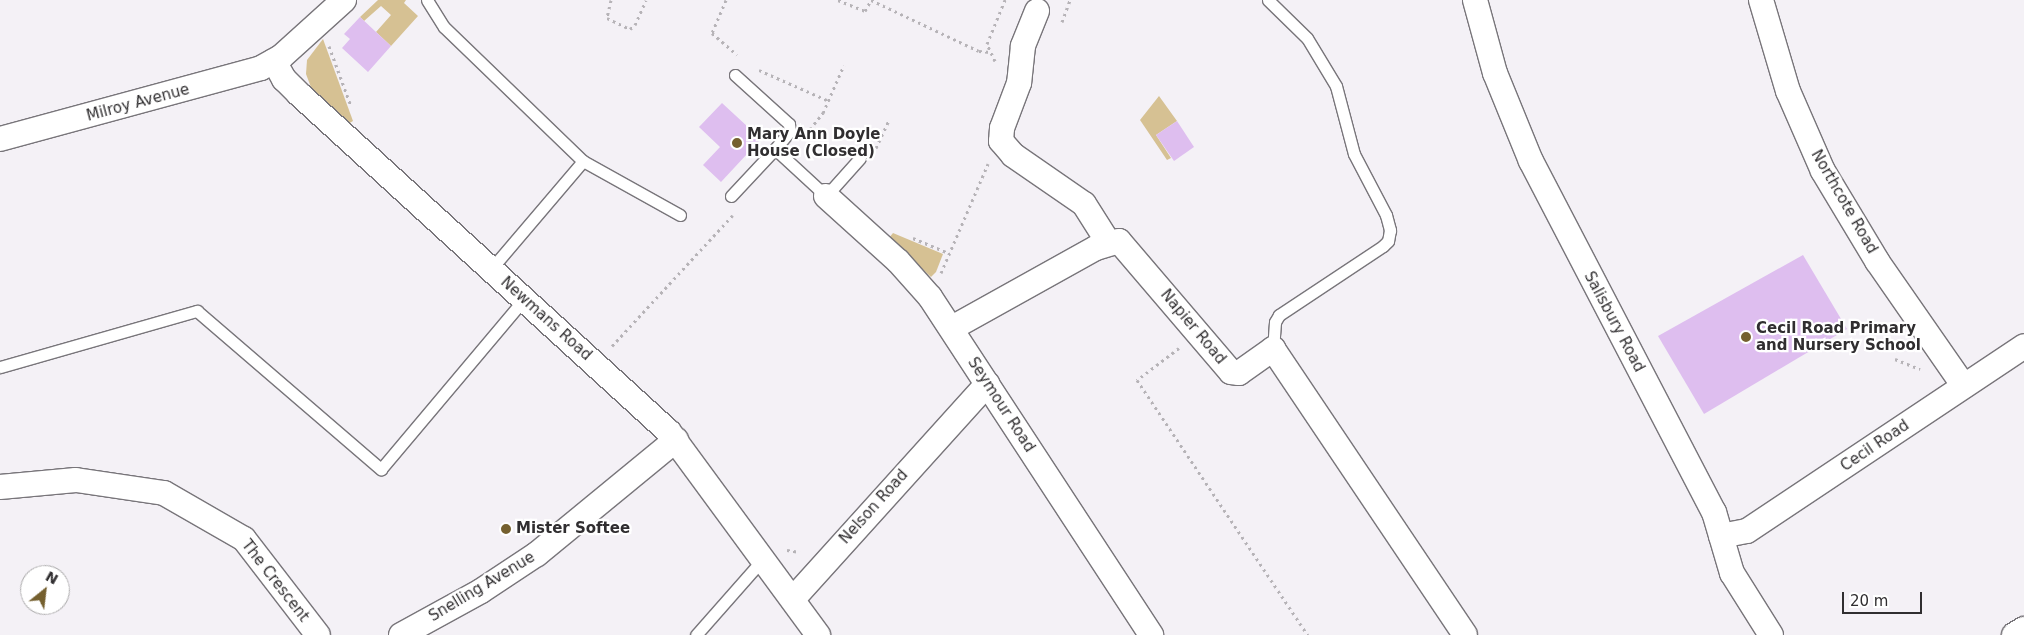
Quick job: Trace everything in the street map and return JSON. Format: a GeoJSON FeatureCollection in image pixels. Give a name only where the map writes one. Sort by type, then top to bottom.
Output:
{"type":"FeatureCollection","features":[{"type":"Feature","properties":{"kind":"street","name":"Milroy Avenue"},"geometry":{"type":"LineString","coordinates":[[0,139],[242,76],[274,61],[344,0]]}},
{"type":"Feature","properties":{"kind":"street","name":"Salisbury Road"},"geometry":{"type":"LineString","coordinates":[[1475,0],[1495,73],[1531,161],[1714,512],[1732,573],[1771,635]]}},
{"type":"Feature","properties":{"kind":"street","name":"Northcote Road"},"geometry":{"type":"LineString","coordinates":[[1761,0],[1788,91],[1822,171],[1877,261],[1964,386]]}},
{"type":"Feature","properties":{"kind":"street"},"geometry":{"type":"LineString","coordinates":[[952,328],[1108,242],[1084,204],[1013,155],[1001,141],[1002,128],[1019,83],[1024,46],[1037,6]]}},
{"type":"Feature","properties":{"kind":"street","name":"Newmans Road"},"geometry":{"type":"LineString","coordinates":[[274,61],[284,79],[300,94],[650,413],[676,440],[772,552],[793,599]]}},
{"type":"Feature","properties":{"kind":"street","name":"Seymour Road"},"geometry":{"type":"LineString","coordinates":[[826,196],[911,274],[952,328],[1151,635]]}},
{"type":"Feature","properties":{"kind":"street","name":"Napier Road"},"geometry":{"type":"LineString","coordinates":[[1108,242],[1117,240],[1125,246],[1197,334],[1233,373],[1239,372],[1272,349]]}},
{"type":"Feature","properties":{"kind":"street","name":"Cecil Road"},"geometry":{"type":"LineString","coordinates":[[1722,536],[1747,531],[2024,346]]}},
{"type":"Feature","properties":{"kind":"street"},"geometry":{"type":"LineString","coordinates":[[1272,349],[1465,635]]}},
{"type":"Feature","properties":{"kind":"street","name":"Nelson Road"},"geometry":{"type":"LineString","coordinates":[[793,599],[987,384]]}},
{"type":"Feature","properties":{"kind":"street","name":"Snelling Avenue"},"geometry":{"type":"LineString","coordinates":[[401,635],[525,562],[676,440]]}},
{"type":"Feature","properties":{"kind":"street","name":"The Crescent"},"geometry":{"type":"LineString","coordinates":[[0,487],[76,480],[164,493],[244,539],[318,635]]}},
{"type":"Feature","properties":{"kind":"street"},"geometry":{"type":"LineString","coordinates":[[793,599],[818,635]]}},
{"type":"Feature","properties":{"kind":"street"},"geometry":{"type":"LineString","coordinates":[[2014,635],[2024,629]]}},
{"type":"Feature","properties":{"kind":"lane"},"geometry":{"type":"LineString","coordinates":[[426,0],[444,27],[583,161],[680,215]]}},
{"type":"Feature","properties":{"kind":"lane"},"geometry":{"type":"LineString","coordinates":[[1268,0],[1307,38],[1336,86],[1354,154],[1386,214],[1390,230],[1388,241],[1383,246],[1278,315],[1275,322],[1272,349]]}},
{"type":"Feature","properties":{"kind":"lane"},"geometry":{"type":"LineString","coordinates":[[731,196],[774,149],[791,126],[735,75]]}},
{"type":"Feature","properties":{"kind":"lane"},"geometry":{"type":"LineString","coordinates":[[774,149],[826,196],[860,158]]}},
{"type":"Feature","properties":{"kind":"lane"},"geometry":{"type":"LineString","coordinates":[[491,269],[583,161]]}},
{"type":"Feature","properties":{"kind":"lane"},"geometry":{"type":"LineString","coordinates":[[0,367],[197,311],[381,470],[525,298]]}},
{"type":"Feature","properties":{"kind":"lane"},"geometry":{"type":"LineString","coordinates":[[696,635],[772,552]]}},
{"type":"Feature","properties":{"kind":"path"},"geometry":{"type":"LineString","coordinates":[[611,0],[606,18],[630,29],[636,25],[646,0]]}},
{"type":"Feature","properties":{"kind":"path"},"geometry":{"type":"LineString","coordinates":[[726,0],[712,32],[739,56]]}},
{"type":"Feature","properties":{"kind":"path"},"geometry":{"type":"LineString","coordinates":[[838,0],[865,11],[871,0],[979,51],[990,52]]}},
{"type":"Feature","properties":{"kind":"path"},"geometry":{"type":"LineString","coordinates":[[1060,28],[1070,0]]}},
{"type":"Feature","properties":{"kind":"path"},"geometry":{"type":"LineString","coordinates":[[330,40],[328,45],[353,112]]}},
{"type":"Feature","properties":{"kind":"path"},"geometry":{"type":"LineString","coordinates":[[750,65],[829,101]]}},
{"type":"Feature","properties":{"kind":"path"},"geometry":{"type":"LineString","coordinates":[[804,136],[822,115],[844,65]]}},
{"type":"Feature","properties":{"kind":"path"},"geometry":{"type":"LineString","coordinates":[[873,154],[888,122]]}},
{"type":"Feature","properties":{"kind":"path"},"geometry":{"type":"LineString","coordinates":[[942,280],[941,272],[992,160]]}},
{"type":"Feature","properties":{"kind":"path"},"geometry":{"type":"LineString","coordinates":[[608,350],[737,210]]}},
{"type":"Feature","properties":{"kind":"path"},"geometry":{"type":"LineString","coordinates":[[906,235],[949,253]]}},
{"type":"Feature","properties":{"kind":"path"},"geometry":{"type":"LineString","coordinates":[[1197,334],[1137,380],[1308,635]]}},
{"type":"Feature","properties":{"kind":"path"},"geometry":{"type":"LineString","coordinates":[[772,552],[807,551]]}},
{"type":"Feature","properties":{"kind":"shaded area"},"geometry":{"type":"Polygon","coordinates":[[[378,0],[406,0],[404,3],[418,16],[391,46],[376,32],[391,15],[381,6],[364,21],[360,17],[378,0]]]}},
{"type":"Feature","properties":{"kind":"shaded area"},"geometry":{"type":"Polygon","coordinates":[[[323,39],[353,121],[348,124],[312,90],[306,74],[307,60],[323,39]]]}},
{"type":"Feature","properties":{"kind":"shaded area"},"geometry":{"type":"Polygon","coordinates":[[[1159,96],[1177,121],[1156,135],[1171,158],[1167,160],[1140,120],[1159,96]]]}},
{"type":"Feature","properties":{"kind":"shaded area"},"geometry":{"type":"Polygon","coordinates":[[[893,233],[943,254],[936,272],[931,277],[889,238],[893,233]]]}},
{"type":"Feature","properties":{"kind":"building"},"geometry":{"type":"Polygon","coordinates":[[[360,17],[391,46],[368,72],[342,48],[350,39],[344,34],[360,17]]]}},
{"type":"Feature","properties":{"kind":"building","name":"Mary Ann Doyle House (Closed)"},"geometry":{"type":"Polygon","coordinates":[[[722,103],[761,139],[721,182],[703,165],[720,147],[699,127],[722,103]]]}},
{"type":"Feature","properties":{"kind":"building"},"geometry":{"type":"Polygon","coordinates":[[[1177,121],[1194,147],[1174,161],[1156,135],[1177,121]]]}},
{"type":"Feature","properties":{"kind":"building","name":"Cecil Road Primary and Nursery School"},"geometry":{"type":"Polygon","coordinates":[[[1803,255],[1847,329],[1704,414],[1658,336],[1803,255]]]}},
{"type":"Feature","properties":{"kind":"place","name":"Mary Ann Doyle House (Closed)"},"geometry":{"type":"Point","coordinates":[737,143]}},
{"type":"Feature","properties":{"kind":"place","name":"Cecil Road Primary and Nursery School"},"geometry":{"type":"Point","coordinates":[1746,337]}},
{"type":"Feature","properties":{"kind":"place","name":"Mister Softee"},"geometry":{"type":"Point","coordinates":[506,529]}}]}
